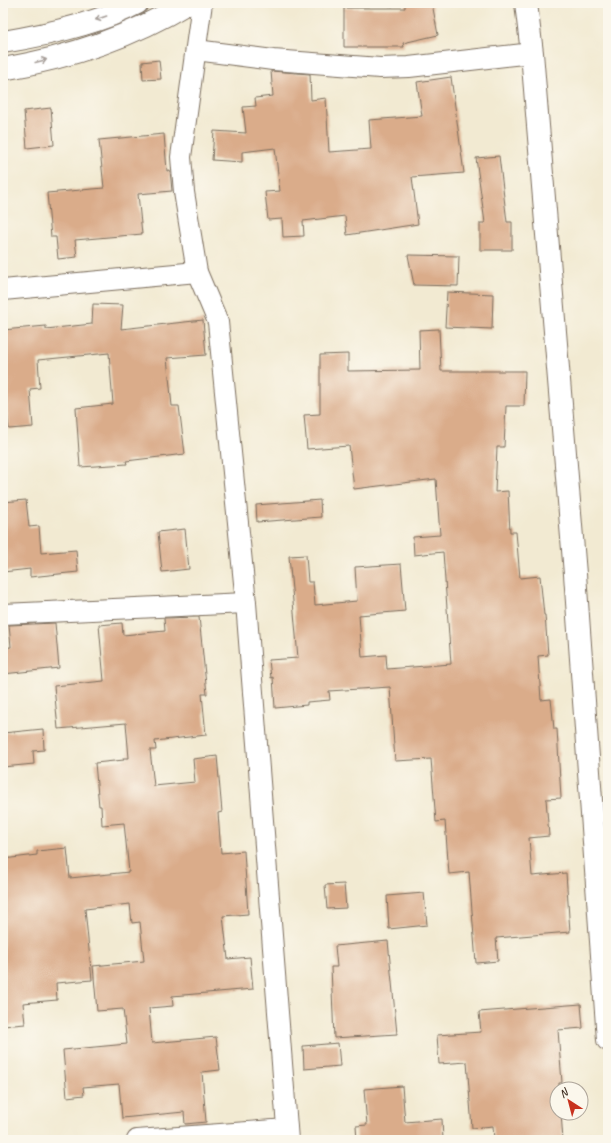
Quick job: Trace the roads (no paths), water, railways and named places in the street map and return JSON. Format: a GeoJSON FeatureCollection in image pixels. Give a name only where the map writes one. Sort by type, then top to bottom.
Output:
{"type":"FeatureCollection","features":[{"type":"Feature","properties":{"kind":"street"},"geometry":{"type":"LineString","coordinates":[[3,42],[82,24],[126,9],[137,3]]}},
{"type":"Feature","properties":{"kind":"street"},"geometry":{"type":"LineString","coordinates":[[3,69],[26,65],[81,50],[134,32],[187,3]]}},
{"type":"Feature","properties":{"kind":"street"},"geometry":{"type":"LineString","coordinates":[[137,1140],[287,1135],[246,603],[218,322],[197,272],[184,192],[181,157],[202,3]]}},
{"type":"Feature","properties":{"kind":"street"},"geometry":{"type":"LineString","coordinates":[[526,3],[532,54],[604,932],[608,1040]]}},
{"type":"Feature","properties":{"kind":"street"},"geometry":{"type":"LineString","coordinates":[[196,50],[273,60],[380,68],[409,67],[532,54]]}},
{"type":"Feature","properties":{"kind":"street"},"geometry":{"type":"LineString","coordinates":[[3,290],[197,272]]}},
{"type":"Feature","properties":{"kind":"street"},"geometry":{"type":"LineString","coordinates":[[3,614],[246,603]]}}]}
